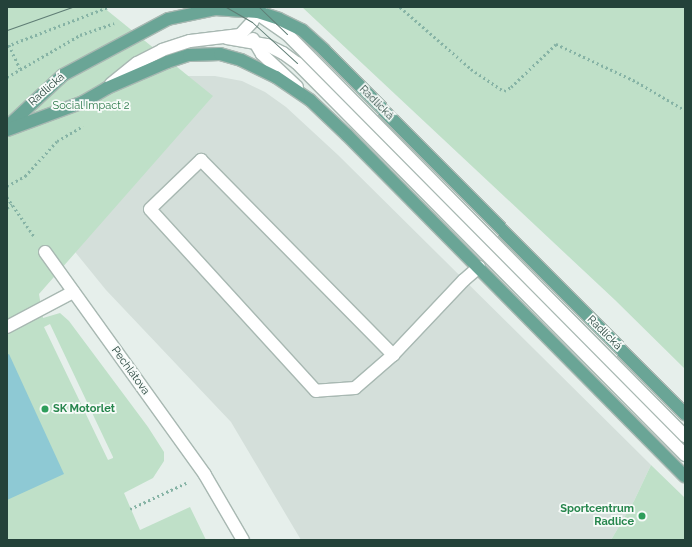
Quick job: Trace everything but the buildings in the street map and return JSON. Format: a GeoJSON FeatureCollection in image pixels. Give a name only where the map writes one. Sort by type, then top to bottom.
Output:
{"type":"FeatureCollection","features":[{"type":"Feature","properties":{"kind":"main road","name":"Radlická"},"geometry":{"type":"LineString","coordinates":[[7,127],[63,75],[160,22],[176,16],[215,9],[255,13],[280,19],[297,28],[324,50],[685,414]]}},
{"type":"Feature","properties":{"kind":"main road","name":"Radlická"},"geometry":{"type":"LineString","coordinates":[[7,130],[82,102],[107,88],[182,57],[211,54],[241,60],[288,84],[310,100],[685,476]]}},
{"type":"Feature","properties":{"kind":"street"},"geometry":{"type":"LineString","coordinates":[[107,88],[137,63],[162,50],[200,40],[227,38],[240,35],[255,13]]}},
{"type":"Feature","properties":{"kind":"street"},"geometry":{"type":"LineString","coordinates":[[255,13],[251,28],[255,43],[262,54],[310,100]]}},
{"type":"Feature","properties":{"kind":"street"},"geometry":{"type":"LineString","coordinates":[[255,13],[267,19],[287,34],[685,436]]}},
{"type":"Feature","properties":{"kind":"street"},"geometry":{"type":"LineString","coordinates":[[227,38],[255,43],[276,49],[297,63],[685,454]]}},
{"type":"Feature","properties":{"kind":"street"},"geometry":{"type":"LineString","coordinates":[[393,355],[201,160],[150,208],[316,391],[356,388],[393,355],[478,267]]}},
{"type":"Feature","properties":{"kind":"street","name":"Pechlátova"},"geometry":{"type":"LineString","coordinates":[[45,252],[204,475],[243,540]]}},
{"type":"Feature","properties":{"kind":"street"},"geometry":{"type":"LineString","coordinates":[[7,327],[73,292]]}},
{"type":"Feature","properties":{"kind":"path"},"geometry":{"type":"LineString","coordinates":[[20,69],[8,46],[108,7]]}},
{"type":"Feature","properties":{"kind":"path"},"geometry":{"type":"LineString","coordinates":[[400,7],[471,69],[504,91],[511,87],[556,44],[637,82],[685,110]]}},
{"type":"Feature","properties":{"kind":"path"},"geometry":{"type":"LineString","coordinates":[[7,77],[80,35],[96,29]]}},
{"type":"Feature","properties":{"kind":"path"},"geometry":{"type":"LineString","coordinates":[[7,186],[25,176],[57,140],[84,125]]}},
{"type":"Feature","properties":{"kind":"path"},"geometry":{"type":"LineString","coordinates":[[7,197],[45,252]]}},
{"type":"Feature","properties":{"kind":"path"},"geometry":{"type":"LineString","coordinates":[[7,208],[12,204]]}},
{"type":"Feature","properties":{"kind":"path"},"geometry":{"type":"LineString","coordinates":[[130,509],[204,475]]}},
{"type":"Feature","properties":{"kind":"shaded area"},"geometry":{"type":"Polygon","coordinates":[[[188,76],[215,76],[242,81],[265,92],[286,107],[338,155],[651,465],[634,501],[611,540],[301,540],[231,422],[106,290],[24,189],[188,76]]]}},
{"type":"Feature","properties":{"kind":"green space","name":"Social Impact 2"},"geometry":{"type":"Polygon","coordinates":[[[7,7],[103,7],[213,96],[39,294],[43,318],[60,313],[69,321],[148,427],[164,452],[164,461],[153,478],[124,493],[140,530],[190,507],[206,540],[7,540],[7,7]],[[50,324],[44,327],[108,460],[113,457],[50,324]]]}},
{"type":"Feature","properties":{"kind":"green space"},"geometry":{"type":"Polygon","coordinates":[[[302,7],[685,7],[685,369],[615,300],[302,7]]]}},
{"type":"Feature","properties":{"kind":"green space"},"geometry":{"type":"Polygon","coordinates":[[[651,465],[685,498],[685,540],[611,540],[634,501],[651,465]]]}},
{"type":"Feature","properties":{"kind":"water"},"geometry":{"type":"Polygon","coordinates":[[[9,354],[64,474],[7,500],[7,355],[9,354]]]}},
{"type":"Feature","properties":{"kind":"tram line"},"geometry":{"type":"LineString","coordinates":[[7,30],[72,7]]}},
{"type":"Feature","properties":{"kind":"tram line"},"geometry":{"type":"LineString","coordinates":[[226,7],[252,22],[297,63]]}},
{"type":"Feature","properties":{"kind":"tram line"},"geometry":{"type":"LineString","coordinates":[[259,7],[287,34]]}},
{"type":"Feature","properties":{"kind":"place","name":"SK Motorlet"},"geometry":{"type":"Point","coordinates":[45,409]}},
{"type":"Feature","properties":{"kind":"place","name":"Sportcentrum Radlice"},"geometry":{"type":"Point","coordinates":[642,516]}}]}
